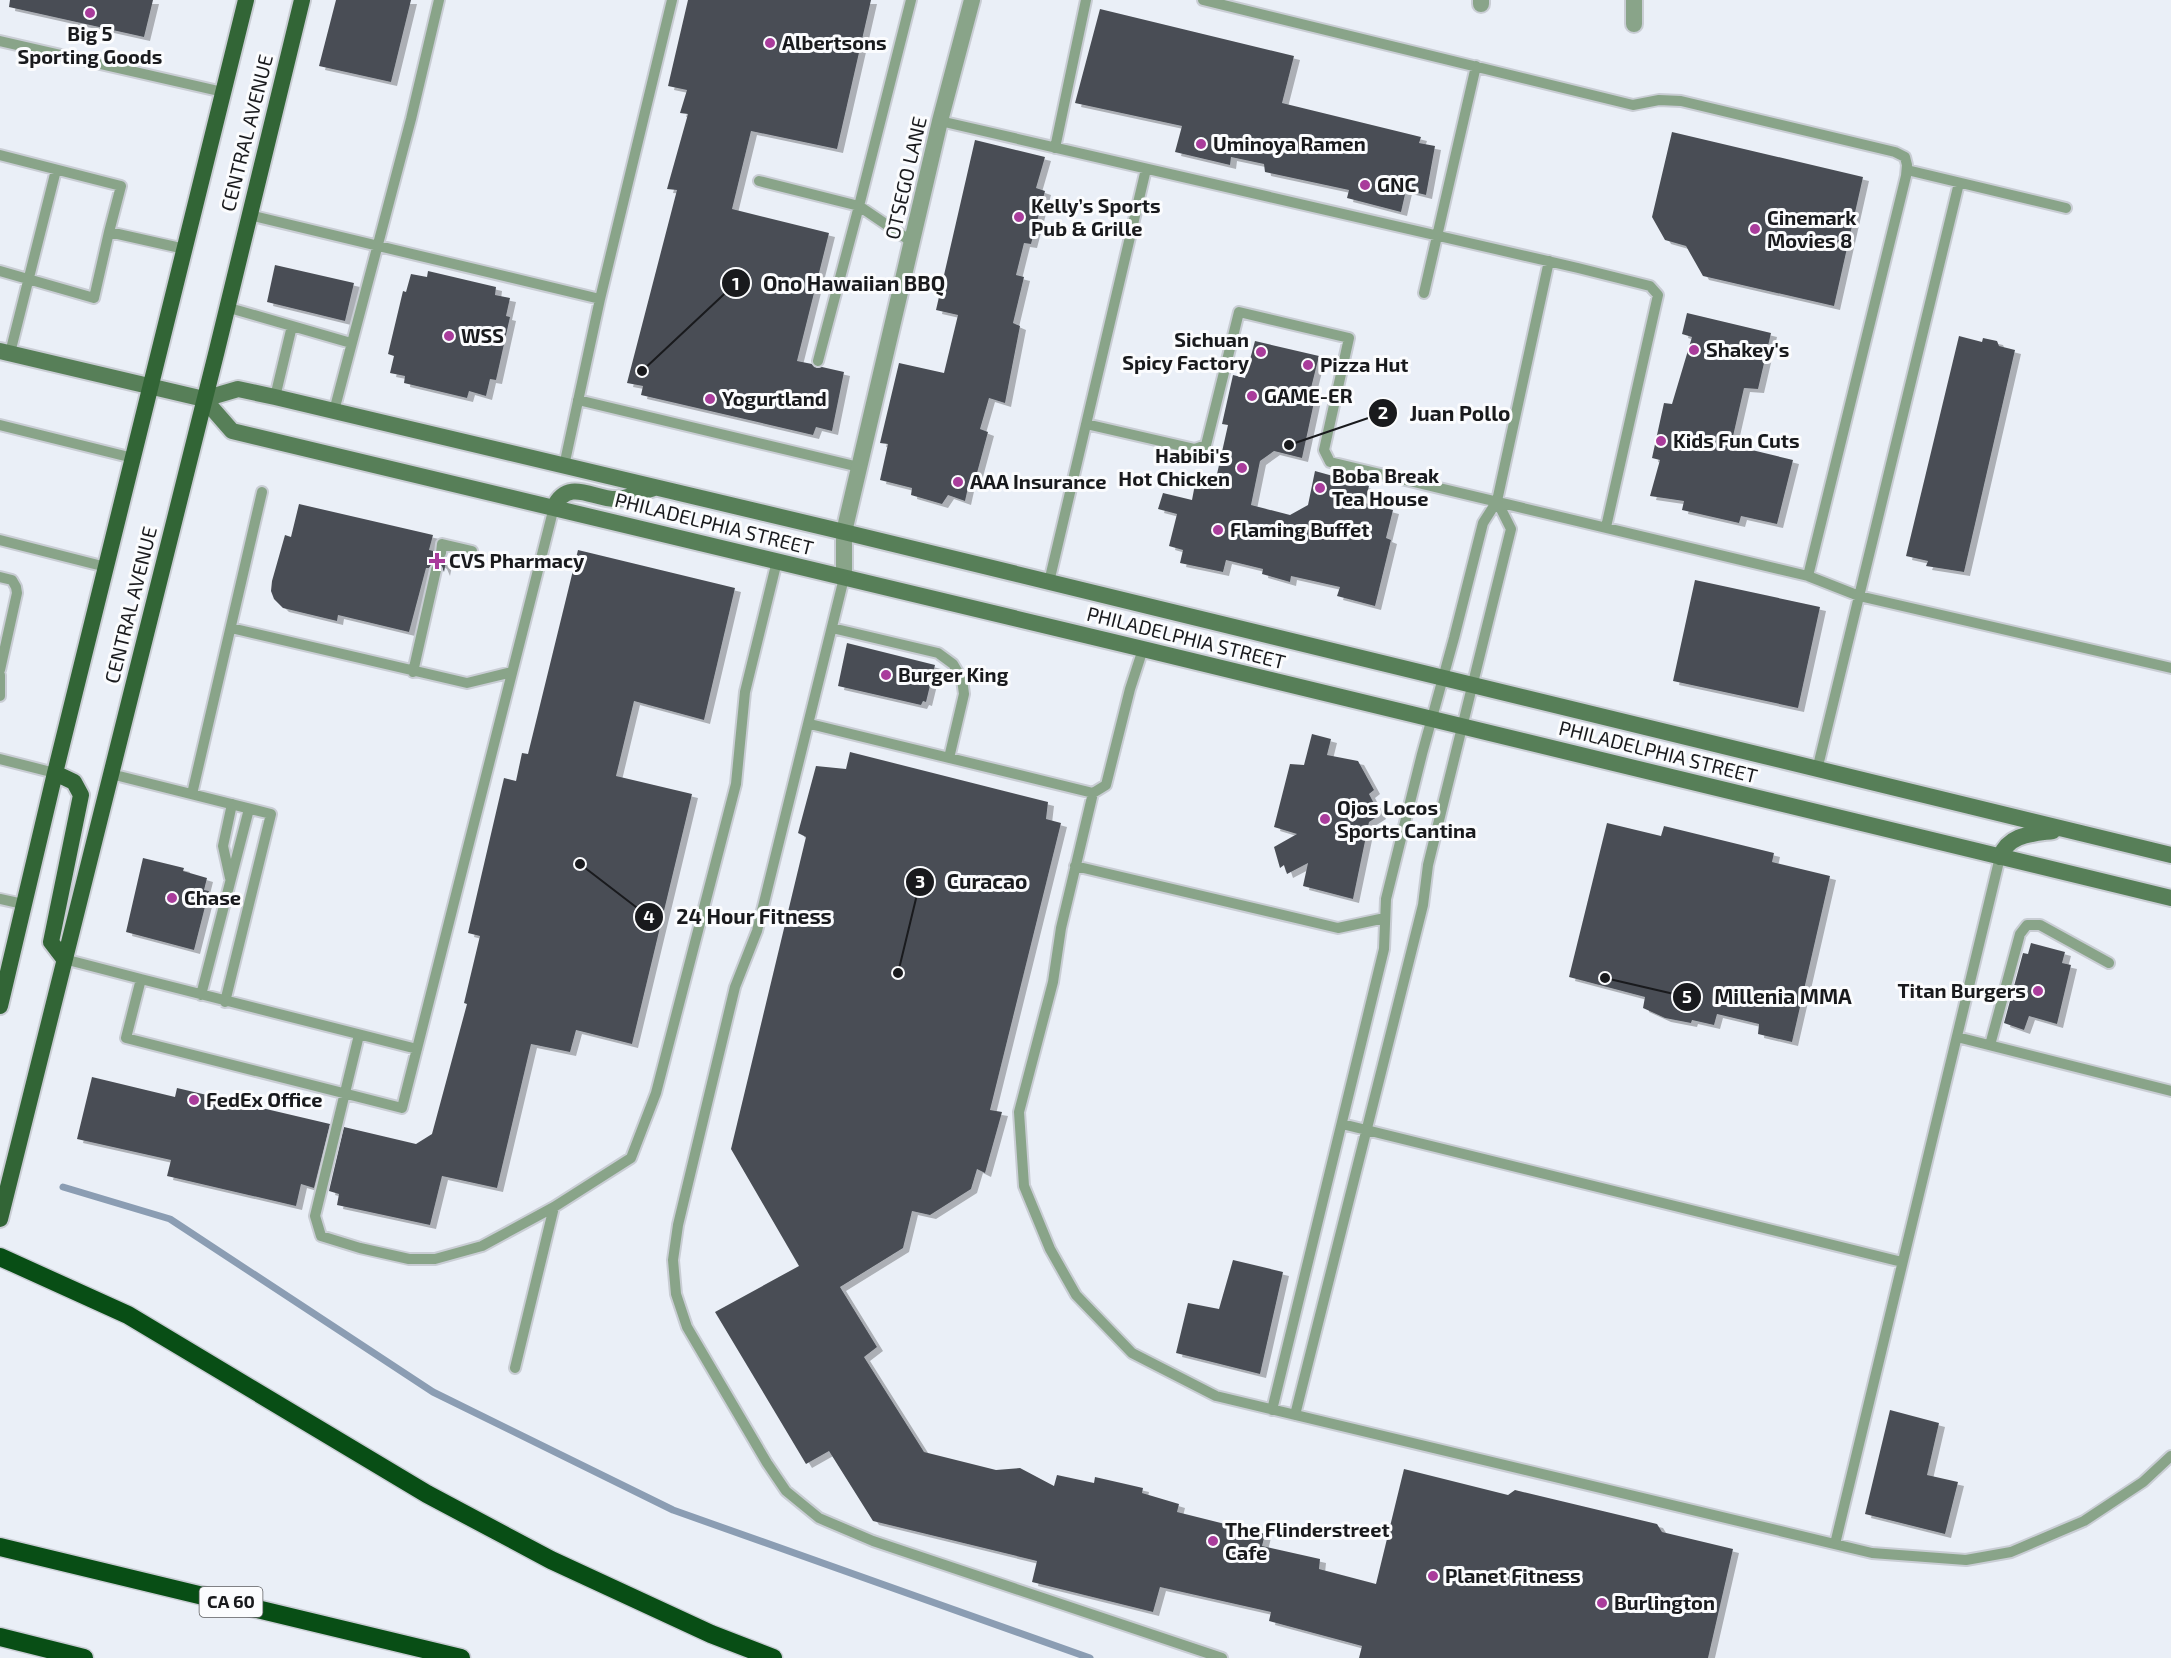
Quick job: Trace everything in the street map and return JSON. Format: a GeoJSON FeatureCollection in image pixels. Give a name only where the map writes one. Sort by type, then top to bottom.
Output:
{"type":"FeatureCollection","features":[{"type":"Feature","properties":{"kind":"highway"},"geometry":{"type":"LineString","coordinates":[[0,1257],[128,1315],[427,1494],[541,1555],[711,1634],[773,1658]]}},
{"type":"Feature","properties":{"kind":"highway","name":"CA 60"},"geometry":{"type":"LineString","coordinates":[[0,1547],[462,1658]]}},
{"type":"Feature","properties":{"kind":"highway"},"geometry":{"type":"LineString","coordinates":[[0,1637],[84,1658]]}},
{"type":"Feature","properties":{"kind":"main road","name":"CENTRAL AVENUE"},"geometry":{"type":"LineString","coordinates":[[0,1006],[55,773],[246,0]]}},
{"type":"Feature","properties":{"kind":"main road","name":"CENTRAL AVENUE"},"geometry":{"type":"LineString","coordinates":[[0,1219],[302,0]]}},
{"type":"Feature","properties":{"kind":"main road"},"geometry":{"type":"LineString","coordinates":[[5,352],[204,399]]}},
{"type":"Feature","properties":{"kind":"main road","name":"PHILADELPHIA STREET"},"geometry":{"type":"LineString","coordinates":[[2171,855],[1473,687],[844,532],[275,397],[238,389],[204,399],[232,431],[2171,898]]}},
{"type":"Feature","properties":{"kind":"main road"},"geometry":{"type":"LineString","coordinates":[[554,507],[558,499],[568,493],[582,491],[616,499],[655,487]]}},
{"type":"Feature","properties":{"kind":"main road"},"geometry":{"type":"LineString","coordinates":[[55,773],[74,782],[81,795],[51,942],[64,959]]}},
{"type":"Feature","properties":{"kind":"main road"},"geometry":{"type":"LineString","coordinates":[[2000,857],[2004,846],[2014,838],[2066,830]]}},
{"type":"Feature","properties":{"kind":"street","name":"OTSEGO LANE"},"geometry":{"type":"LineString","coordinates":[[844,578],[844,532],[940,121],[972,0]]}},
{"type":"Feature","properties":{"kind":"street"},"geometry":{"type":"LineString","coordinates":[[1634,24],[1635,0]]}},
{"type":"Feature","properties":{"kind":"lane"},"geometry":{"type":"LineString","coordinates":[[334,411],[411,119],[439,0]]}},
{"type":"Feature","properties":{"kind":"lane"},"geometry":{"type":"LineString","coordinates":[[564,466],[600,299],[672,0]]}},
{"type":"Feature","properties":{"kind":"lane"},"geometry":{"type":"LineString","coordinates":[[818,361],[911,0]]}},
{"type":"Feature","properties":{"kind":"lane"},"geometry":{"type":"LineString","coordinates":[[1055,148],[1086,0]]}},
{"type":"Feature","properties":{"kind":"lane"},"geometry":{"type":"LineString","coordinates":[[1203,0],[1633,105],[1659,100],[1681,101],[1895,152],[1905,157],[1907,170],[1808,576]]}},
{"type":"Feature","properties":{"kind":"lane"},"geometry":{"type":"LineString","coordinates":[[0,41],[223,92]]}},
{"type":"Feature","properties":{"kind":"lane"},"geometry":{"type":"LineString","coordinates":[[1424,293],[1476,66]]}},
{"type":"Feature","properties":{"kind":"lane"},"geometry":{"type":"LineString","coordinates":[[940,121],[1650,286],[1658,295],[1606,527]]}},
{"type":"Feature","properties":{"kind":"lane"},"geometry":{"type":"LineString","coordinates":[[0,155],[121,186],[94,298],[0,271]]}},
{"type":"Feature","properties":{"kind":"lane"},"geometry":{"type":"LineString","coordinates":[[1049,582],[1146,169]]}},
{"type":"Feature","properties":{"kind":"lane"},"geometry":{"type":"LineString","coordinates":[[5,352],[29,278],[56,170]]}},
{"type":"Feature","properties":{"kind":"lane"},"geometry":{"type":"LineString","coordinates":[[1907,170],[2066,208]]}},
{"type":"Feature","properties":{"kind":"lane"},"geometry":{"type":"LineString","coordinates":[[759,182],[859,206],[912,242]]}},
{"type":"Feature","properties":{"kind":"lane"},"geometry":{"type":"LineString","coordinates":[[1817,770],[1959,183]]}},
{"type":"Feature","properties":{"kind":"lane"},"geometry":{"type":"LineString","coordinates":[[249,215],[600,299]]}},
{"type":"Feature","properties":{"kind":"lane"},"geometry":{"type":"LineString","coordinates":[[109,232],[185,249]]}},
{"type":"Feature","properties":{"kind":"lane"},"geometry":{"type":"LineString","coordinates":[[1272,1410],[1384,949],[1386,899],[1483,523],[1497,501],[1549,261]]}},
{"type":"Feature","properties":{"kind":"lane"},"geometry":{"type":"LineString","coordinates":[[226,307],[351,343]]}},
{"type":"Feature","properties":{"kind":"lane"},"geometry":{"type":"LineString","coordinates":[[1086,424],[1195,449],[1206,445],[1239,312],[1349,338],[1323,450],[1330,462],[1808,576],[1859,596],[2171,668]]}},
{"type":"Feature","properties":{"kind":"lane"},"geometry":{"type":"LineString","coordinates":[[275,397],[291,326]]}},
{"type":"Feature","properties":{"kind":"lane"},"geometry":{"type":"LineString","coordinates":[[578,400],[859,467]]}},
{"type":"Feature","properties":{"kind":"lane"},"geometry":{"type":"LineString","coordinates":[[0,425],[133,458]]}},
{"type":"Feature","properties":{"kind":"lane"},"geometry":{"type":"LineString","coordinates":[[192,794],[262,492]]}},
{"type":"Feature","properties":{"kind":"lane"},"geometry":{"type":"LineString","coordinates":[[1295,1415],[1423,905],[1428,865],[1511,529],[1497,501]]}},
{"type":"Feature","properties":{"kind":"lane"},"geometry":{"type":"LineString","coordinates":[[141,979],[126,1038],[402,1107],[554,507]]}},
{"type":"Feature","properties":{"kind":"lane"},"geometry":{"type":"LineString","coordinates":[[0,540],[106,567]]}},
{"type":"Feature","properties":{"kind":"lane"},"geometry":{"type":"LineString","coordinates":[[441,553],[442,544],[472,551]]}},
{"type":"Feature","properties":{"kind":"lane"},"geometry":{"type":"LineString","coordinates":[[359,1035],[315,1216],[321,1236],[409,1259],[435,1259],[482,1246],[554,1207],[631,1158],[656,1093],[736,784],[745,692],[777,561]]}},
{"type":"Feature","properties":{"kind":"lane"},"geometry":{"type":"LineString","coordinates":[[413,672],[436,570]]}},
{"type":"Feature","properties":{"kind":"lane"},"geometry":{"type":"LineString","coordinates":[[0,577],[12,580],[17,593],[0,672],[0,692]]}},
{"type":"Feature","properties":{"kind":"lane"},"geometry":{"type":"LineString","coordinates":[[844,578],[810,724],[757,931],[735,987],[678,1225],[673,1260],[675,1294],[687,1327],[744,1425],[786,1491],[819,1518],[873,1541],[1222,1658]]}},
{"type":"Feature","properties":{"kind":"lane"},"geometry":{"type":"LineString","coordinates":[[231,628],[467,683],[512,672]]}},
{"type":"Feature","properties":{"kind":"lane"},"geometry":{"type":"LineString","coordinates":[[832,628],[938,653],[953,664],[963,679],[964,694],[949,758]]}},
{"type":"Feature","properties":{"kind":"lane"},"geometry":{"type":"LineString","coordinates":[[1143,649],[1130,689],[1106,785],[1093,793],[1061,928],[1053,982],[1019,1112],[1024,1186],[1050,1249],[1076,1295],[1132,1353],[1216,1396],[1872,1553],[1966,1560],[2011,1552],[2084,1521],[2143,1482],[2171,1456]]}},
{"type":"Feature","properties":{"kind":"lane"},"geometry":{"type":"LineString","coordinates":[[810,724],[1093,793]]}},
{"type":"Feature","properties":{"kind":"lane"},"geometry":{"type":"LineString","coordinates":[[0,759],[55,773]]}},
{"type":"Feature","properties":{"kind":"lane"},"geometry":{"type":"LineString","coordinates":[[111,774],[272,814],[225,1002]]}},
{"type":"Feature","properties":{"kind":"lane"},"geometry":{"type":"LineString","coordinates":[[230,881],[223,846],[232,804]]}},
{"type":"Feature","properties":{"kind":"lane"},"geometry":{"type":"LineString","coordinates":[[201,995],[249,809]]}},
{"type":"Feature","properties":{"kind":"lane"},"geometry":{"type":"LineString","coordinates":[[1834,1544],[2000,857]]}},
{"type":"Feature","properties":{"kind":"lane"},"geometry":{"type":"LineString","coordinates":[[1075,866],[1338,928],[1385,918]]}},
{"type":"Feature","properties":{"kind":"lane"},"geometry":{"type":"LineString","coordinates":[[0,899],[23,904]]}},
{"type":"Feature","properties":{"kind":"lane"},"geometry":{"type":"LineString","coordinates":[[1990,1045],[2020,934],[2027,925],[2040,925],[2109,963]]}},
{"type":"Feature","properties":{"kind":"lane"},"geometry":{"type":"LineString","coordinates":[[64,959],[225,1002],[417,1049]]}},
{"type":"Feature","properties":{"kind":"lane"},"geometry":{"type":"LineString","coordinates":[[1957,1037],[2171,1090]]}},
{"type":"Feature","properties":{"kind":"lane"},"geometry":{"type":"LineString","coordinates":[[1342,1124],[1902,1262]]}},
{"type":"Feature","properties":{"kind":"lane"},"geometry":{"type":"LineString","coordinates":[[515,1368],[554,1207]]}},
{"type":"Feature","properties":{"kind":"building"},"geometry":{"type":"Polygon","coordinates":[[[10,0],[153,0],[144,37],[9,7],[10,0]]]}},
{"type":"Feature","properties":{"kind":"building"},"geometry":{"type":"Polygon","coordinates":[[[336,0],[411,0],[391,82],[319,66],[336,0]]]}},
{"type":"Feature","properties":{"kind":"building"},"geometry":{"type":"Polygon","coordinates":[[[688,0],[871,0],[837,149],[751,131],[732,209],[829,233],[797,361],[812,364],[817,368],[844,372],[832,431],[816,427],[813,435],[641,395],[643,386],[627,383],[677,190],[667,189],[688,114],[680,113],[687,90],[668,86],[688,0]]]}},
{"type":"Feature","properties":{"kind":"building"},"geometry":{"type":"Polygon","coordinates":[[[1100,9],[1294,56],[1282,103],[1421,137],[1419,143],[1435,146],[1426,195],[1406,190],[1401,212],[1347,198],[1349,190],[1265,172],[1264,164],[1231,157],[1230,165],[1175,152],[1182,126],[1075,103],[1100,9]]]}},
{"type":"Feature","properties":{"kind":"building","name":"Cinemark Movies 8"},"geometry":{"type":"Polygon","coordinates":[[[1672,132],[1863,177],[1834,306],[1703,276],[1686,246],[1665,240],[1652,217],[1672,132]]]}},
{"type":"Feature","properties":{"kind":"building"},"geometry":{"type":"Polygon","coordinates":[[[975,140],[1045,157],[1036,188],[1045,191],[1031,244],[1024,243],[1016,275],[1024,277],[1013,323],[1020,326],[1005,403],[989,398],[980,429],[988,432],[974,484],[969,483],[965,501],[948,495],[942,504],[911,495],[912,488],[880,480],[888,444],[880,443],[899,363],[944,373],[958,315],[936,310],[975,140]]]}},
{"type":"Feature","properties":{"kind":"building"},"geometry":{"type":"Polygon","coordinates":[[[275,265],[354,283],[345,321],[267,302],[275,265]]]}},
{"type":"Feature","properties":{"kind":"building","name":"WSS"},"geometry":{"type":"Polygon","coordinates":[[[428,271],[496,287],[495,295],[510,298],[506,316],[510,317],[496,380],[490,379],[486,396],[469,391],[467,398],[404,383],[405,376],[390,373],[394,356],[388,354],[403,291],[406,292],[411,274],[427,277],[428,271]]]}},
{"type":"Feature","properties":{"kind":"building"},"geometry":{"type":"Polygon","coordinates":[[[1687,313],[1771,333],[1758,389],[1744,388],[1731,445],[1793,460],[1777,524],[1741,516],[1739,523],[1682,510],[1684,501],[1650,496],[1660,460],[1652,458],[1664,403],[1672,404],[1692,337],[1682,334],[1687,313]]]}},
{"type":"Feature","properties":{"kind":"building"},"geometry":{"type":"Polygon","coordinates":[[[1959,336],[1982,342],[1983,338],[1997,341],[1999,346],[2015,350],[1964,572],[1926,566],[1928,561],[1906,556],[1959,336]]]}},
{"type":"Feature","properties":{"kind":"building"},"geometry":{"type":"Polygon","coordinates":[[[1255,341],[1319,356],[1310,392],[1316,393],[1302,458],[1274,451],[1260,461],[1251,505],[1290,515],[1308,505],[1315,471],[1369,486],[1365,503],[1393,510],[1386,538],[1391,540],[1375,606],[1337,596],[1340,587],[1291,576],[1290,582],[1262,574],[1263,569],[1226,560],[1223,572],[1180,563],[1183,550],[1169,546],[1177,514],[1158,509],[1163,493],[1192,500],[1196,479],[1215,483],[1228,425],[1222,424],[1233,375],[1245,378],[1255,341]]]}},
{"type":"Feature","properties":{"kind":"building","name":"CVS Pharmacy"},"geometry":{"type":"Polygon","coordinates":[[[299,504],[433,535],[429,550],[434,551],[437,559],[443,560],[447,557],[444,572],[438,563],[433,563],[426,568],[409,632],[338,615],[337,621],[283,608],[274,599],[271,591],[272,581],[285,535],[291,537],[299,504]]]}},
{"type":"Feature","properties":{"kind":"building"},"geometry":{"type":"Polygon","coordinates":[[[578,550],[735,588],[704,720],[634,701],[616,776],[692,794],[632,1044],[576,1030],[570,1052],[531,1044],[497,1188],[442,1176],[430,1225],[337,1205],[339,1194],[329,1191],[344,1127],[416,1144],[432,1134],[467,1004],[464,1003],[480,936],[468,933],[504,778],[516,781],[522,753],[528,754],[578,550]]]}},
{"type":"Feature","properties":{"kind":"building"},"geometry":{"type":"Polygon","coordinates":[[[1695,580],[1820,607],[1798,708],[1673,681],[1695,580]]]}},
{"type":"Feature","properties":{"kind":"building","name":"Burger King"},"geometry":{"type":"Polygon","coordinates":[[[847,643],[935,665],[926,702],[923,701],[921,705],[838,686],[847,643]]]}},
{"type":"Feature","properties":{"kind":"building","name":"Ojos Locos Sports Cantina"},"geometry":{"type":"Polygon","coordinates":[[[1312,734],[1331,739],[1327,755],[1358,761],[1374,790],[1369,794],[1380,815],[1369,822],[1353,899],[1303,886],[1308,863],[1287,874],[1284,865],[1280,868],[1274,847],[1297,834],[1274,827],[1290,764],[1304,765],[1312,734]]]}},
{"type":"Feature","properties":{"kind":"building"},"geometry":{"type":"Polygon","coordinates":[[[850,752],[1048,802],[1046,819],[1061,823],[990,1110],[1002,1112],[985,1173],[977,1169],[971,1189],[930,1215],[912,1211],[903,1248],[840,1287],[877,1347],[864,1357],[924,1452],[996,1470],[1020,1468],[1054,1486],[1057,1475],[1094,1483],[1095,1477],[1143,1488],[1142,1493],[1179,1504],[1177,1512],[1265,1534],[1262,1546],[1320,1559],[1319,1569],[1376,1584],[1404,1469],[1508,1495],[1515,1490],[1657,1524],[1662,1532],[1733,1549],[1708,1658],[1359,1658],[1362,1646],[1269,1621],[1271,1612],[1160,1587],[1153,1612],[1032,1582],[1037,1561],[873,1521],[829,1451],[806,1464],[715,1312],[799,1266],[731,1149],[806,837],[798,833],[816,766],[846,769],[850,752]]]}},
{"type":"Feature","properties":{"kind":"building"},"geometry":{"type":"Polygon","coordinates":[[[1607,823],[1661,836],[1664,826],[1774,853],[1772,862],[1830,876],[1792,1042],[1758,1034],[1759,1024],[1717,1014],[1714,1025],[1692,1020],[1691,1023],[1665,1018],[1643,1008],[1645,997],[1569,977],[1607,823]]]}},
{"type":"Feature","properties":{"kind":"building","name":"Chase"},"geometry":{"type":"Polygon","coordinates":[[[143,858],[184,868],[183,871],[207,878],[204,890],[209,891],[194,950],[126,932],[143,858]]]}},
{"type":"Feature","properties":{"kind":"building","name":"Titan Burgers"},"geometry":{"type":"Polygon","coordinates":[[[2031,943],[2065,952],[2062,963],[2071,965],[2057,1024],[2029,1016],[2024,1030],[2004,1023],[2023,953],[2028,954],[2031,943]]]}},
{"type":"Feature","properties":{"kind":"building"},"geometry":{"type":"Polygon","coordinates":[[[92,1077],[175,1097],[177,1088],[330,1124],[314,1188],[301,1184],[296,1206],[167,1176],[171,1160],[77,1139],[92,1077]]]}},
{"type":"Feature","properties":{"kind":"building"},"geometry":{"type":"Polygon","coordinates":[[[1233,1260],[1283,1272],[1260,1374],[1176,1353],[1188,1303],[1219,1309],[1233,1260]]]}},
{"type":"Feature","properties":{"kind":"building"},"geometry":{"type":"Polygon","coordinates":[[[1890,1410],[1939,1423],[1927,1475],[1958,1482],[1945,1534],[1865,1514],[1890,1410]]]}},
{"type":"Feature","properties":{"kind":"waterway"},"geometry":{"type":"LineString","coordinates":[[63,1187],[170,1219],[433,1392],[673,1510],[1090,1658]]}},
{"type":"Feature","properties":{"kind":"place","name":"Big 5 Sporting Goods"},"geometry":{"type":"Point","coordinates":[90,13]}},
{"type":"Feature","properties":{"kind":"place","name":"Albertsons"},"geometry":{"type":"Point","coordinates":[770,43]}},
{"type":"Feature","properties":{"kind":"place","name":"Uminoya Ramen"},"geometry":{"type":"Point","coordinates":[1201,144]}},
{"type":"Feature","properties":{"kind":"place","name":"GNC"},"geometry":{"type":"Point","coordinates":[1365,185]}},
{"type":"Feature","properties":{"kind":"place","name":"Kelly’s Sports Pub & Grille"},"geometry":{"type":"Point","coordinates":[1019,217]}},
{"type":"Feature","properties":{"kind":"place","name":"Cinemark Movies 8"},"geometry":{"type":"Point","coordinates":[1755,229]}},
{"type":"Feature","properties":{"kind":"place","name":"WSS"},"geometry":{"type":"Point","coordinates":[449,336]}},
{"type":"Feature","properties":{"kind":"place","name":"Shakey's"},"geometry":{"type":"Point","coordinates":[1694,350]}},
{"type":"Feature","properties":{"kind":"place","name":"Sichuan Spicy Factory"},"geometry":{"type":"Point","coordinates":[1261,352]}},
{"type":"Feature","properties":{"kind":"place","name":"Pizza Hut"},"geometry":{"type":"Point","coordinates":[1308,365]}},
{"type":"Feature","properties":{"kind":"place","name":"Ono Hawaiian BBQ"},"geometry":{"type":"Point","coordinates":[642,371]}},
{"type":"Feature","properties":{"kind":"place","name":"GAME-ER"},"geometry":{"type":"Point","coordinates":[1252,396]}},
{"type":"Feature","properties":{"kind":"place","name":"Yogurtland"},"geometry":{"type":"Point","coordinates":[710,399]}},
{"type":"Feature","properties":{"kind":"place","name":"Kids Fun Cuts"},"geometry":{"type":"Point","coordinates":[1661,441]}},
{"type":"Feature","properties":{"kind":"place","name":"Juan Pollo"},"geometry":{"type":"Point","coordinates":[1289,445]}},
{"type":"Feature","properties":{"kind":"place","name":"Habibi's Hot Chicken"},"geometry":{"type":"Point","coordinates":[1242,468]}},
{"type":"Feature","properties":{"kind":"place","name":"AAA Insurance"},"geometry":{"type":"Point","coordinates":[958,482]}},
{"type":"Feature","properties":{"kind":"place","name":"Boba Break Tea House"},"geometry":{"type":"Point","coordinates":[1320,488]}},
{"type":"Feature","properties":{"kind":"place","name":"Flaming Buffet"},"geometry":{"type":"Point","coordinates":[1218,530]}},
{"type":"Feature","properties":{"kind":"place","name":"CVS Pharmacy"},"geometry":{"type":"Point","coordinates":[437,561]}},
{"type":"Feature","properties":{"kind":"place","name":"Burger King"},"geometry":{"type":"Point","coordinates":[886,675]}},
{"type":"Feature","properties":{"kind":"place","name":"Ojos Locos Sports Cantina"},"geometry":{"type":"Point","coordinates":[1325,819]}},
{"type":"Feature","properties":{"kind":"place","name":"24 Hour Fitness"},"geometry":{"type":"Point","coordinates":[580,864]}},
{"type":"Feature","properties":{"kind":"place","name":"Chase"},"geometry":{"type":"Point","coordinates":[172,898]}},
{"type":"Feature","properties":{"kind":"place","name":"Curacao"},"geometry":{"type":"Point","coordinates":[898,973]}},
{"type":"Feature","properties":{"kind":"place","name":"Millenia MMA"},"geometry":{"type":"Point","coordinates":[1605,978]}},
{"type":"Feature","properties":{"kind":"place","name":"Titan Burgers"},"geometry":{"type":"Point","coordinates":[2038,991]}},
{"type":"Feature","properties":{"kind":"place","name":"FedEx Office"},"geometry":{"type":"Point","coordinates":[194,1100]}},
{"type":"Feature","properties":{"kind":"place","name":"The Flinderstreet Cafe"},"geometry":{"type":"Point","coordinates":[1213,1541]}},
{"type":"Feature","properties":{"kind":"place","name":"Planet Fitness"},"geometry":{"type":"Point","coordinates":[1433,1576]}},
{"type":"Feature","properties":{"kind":"place","name":"Burlington"},"geometry":{"type":"Point","coordinates":[1602,1603]}}]}
